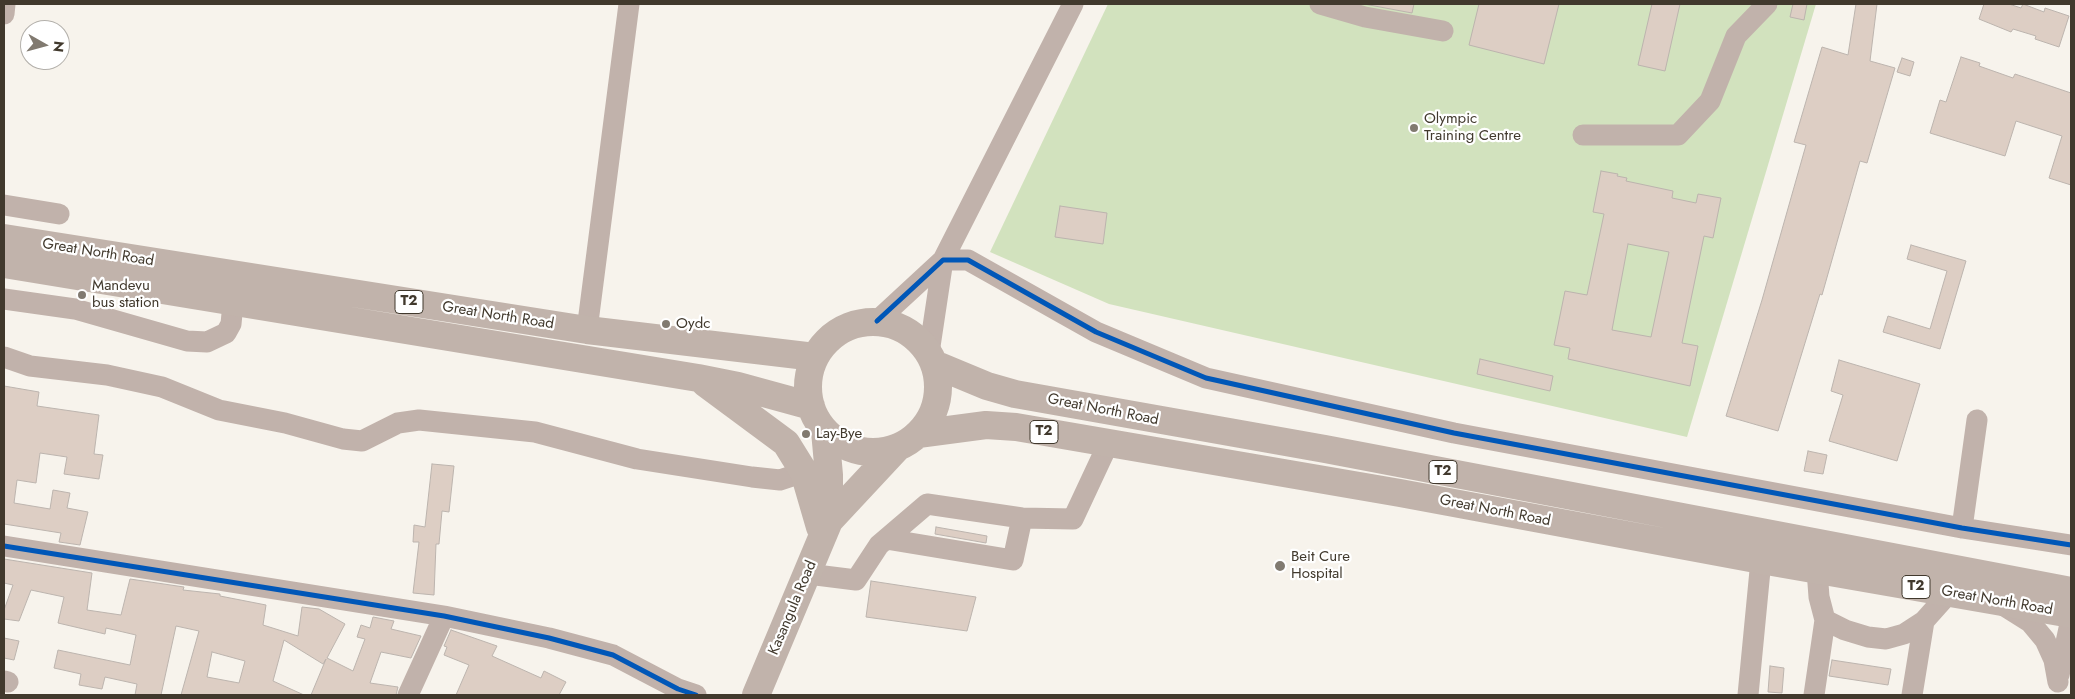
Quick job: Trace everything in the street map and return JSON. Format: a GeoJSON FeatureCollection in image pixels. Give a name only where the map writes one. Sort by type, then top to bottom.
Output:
{"type":"FeatureCollection","features":[{"type":"Feature","properties":{"kind":"main road","name":"Great North Road"},"geometry":{"type":"LineString","coordinates":[[4,238],[587,330],[815,357]]}},
{"type":"Feature","properties":{"kind":"main road","name":"Great North Road"},"geometry":{"type":"LineString","coordinates":[[4,264],[698,378],[738,386],[811,406]]}},
{"type":"Feature","properties":{"kind":"main road","name":"T2"},"geometry":{"type":"LineString","coordinates":[[908,440],[887,451],[865,452],[845,446],[825,431],[811,406],[808,381],[815,357],[831,337],[841,330],[858,323],[877,321],[889,323],[912,334],[931,358]]}},
{"type":"Feature","properties":{"kind":"main road","name":"Great North Road"},"geometry":{"type":"LineString","coordinates":[[931,358],[988,386],[1015,394],[1345,453],[2071,591]]}},
{"type":"Feature","properties":{"kind":"main road"},"geometry":{"type":"LineString","coordinates":[[908,440],[926,424],[936,401],[938,388],[931,358]]}},
{"type":"Feature","properties":{"kind":"main road"},"geometry":{"type":"LineString","coordinates":[[698,378],[786,443],[804,472],[826,530]]}},
{"type":"Feature","properties":{"kind":"main road","name":"Great North Road"},"geometry":{"type":"LineString","coordinates":[[908,440],[986,425],[1016,427],[1410,495],[1761,560],[2071,614]]}},
{"type":"Feature","properties":{"kind":"main road","name":"Kasangula Road"},"geometry":{"type":"LineString","coordinates":[[756,695],[826,530],[830,475],[825,431]]}},
{"type":"Feature","properties":{"kind":"main road","name":"Kasangula Road"},"geometry":{"type":"LineString","coordinates":[[826,530],[908,440]]}},
{"type":"Feature","properties":{"kind":"street"},"geometry":{"type":"LineString","coordinates":[[4,14],[5,4]]}},
{"type":"Feature","properties":{"kind":"street"},"geometry":{"type":"LineString","coordinates":[[587,330],[629,4]]}},
{"type":"Feature","properties":{"kind":"street"},"geometry":{"type":"LineString","coordinates":[[931,358],[943,260],[1073,4]]}},
{"type":"Feature","properties":{"kind":"street"},"geometry":{"type":"LineString","coordinates":[[1320,4],[1365,17],[1444,31]]}},
{"type":"Feature","properties":{"kind":"street"},"geometry":{"type":"LineString","coordinates":[[1583,135],[1678,136],[1710,101],[1736,36],[1767,4]]}},
{"type":"Feature","properties":{"kind":"street"},"geometry":{"type":"LineString","coordinates":[[4,205],[60,214]]}},
{"type":"Feature","properties":{"kind":"street"},"geometry":{"type":"LineString","coordinates":[[877,321],[943,260],[968,260],[1096,332],[1206,378],[1454,433],[1962,528],[2071,545]]}},
{"type":"Feature","properties":{"kind":"street"},"geometry":{"type":"LineString","coordinates":[[4,299],[75,309],[187,341],[207,342],[226,334],[231,324],[233,303]]}},
{"type":"Feature","properties":{"kind":"street"},"geometry":{"type":"LineString","coordinates":[[4,357],[30,366],[107,375],[162,387],[219,410],[285,423],[343,440],[362,440],[398,423],[419,420],[535,432],[637,459],[752,477],[780,480],[804,472]]}},
{"type":"Feature","properties":{"kind":"street"},"geometry":{"type":"LineString","coordinates":[[1962,528],[1978,420]]}},
{"type":"Feature","properties":{"kind":"street"},"geometry":{"type":"LineString","coordinates":[[808,574],[856,580],[879,545],[927,504],[1022,518],[1072,519],[1109,442]]}},
{"type":"Feature","properties":{"kind":"street"},"geometry":{"type":"LineString","coordinates":[[886,539],[1013,560],[1022,518]]}},
{"type":"Feature","properties":{"kind":"street"},"geometry":{"type":"LineString","coordinates":[[4,546],[444,616],[549,638],[613,655],[678,689],[696,695]]}},
{"type":"Feature","properties":{"kind":"street"},"geometry":{"type":"LineString","coordinates":[[1748,695],[1761,560]]}},
{"type":"Feature","properties":{"kind":"street"},"geometry":{"type":"LineString","coordinates":[[1814,695],[1825,620],[1819,597],[1817,570]]}},
{"type":"Feature","properties":{"kind":"street"},"geometry":{"type":"LineString","coordinates":[[1825,620],[1845,630],[1886,639],[1904,634],[1924,621],[1949,593]]}},
{"type":"Feature","properties":{"kind":"street"},"geometry":{"type":"LineString","coordinates":[[1991,600],[2012,609],[2030,622],[2045,640],[2054,660],[2058,688]]}},
{"type":"Feature","properties":{"kind":"street"},"geometry":{"type":"LineString","coordinates":[[408,695],[444,616]]}},
{"type":"Feature","properties":{"kind":"street"},"geometry":{"type":"LineString","coordinates":[[2058,688],[2071,619]]}},
{"type":"Feature","properties":{"kind":"street"},"geometry":{"type":"LineString","coordinates":[[1912,695],[1924,621]]}},
{"type":"Feature","properties":{"kind":"green space","name":"Olympic Training Centre"},"geometry":{"type":"Polygon","coordinates":[[[1108,4],[1816,4],[1687,437],[1109,304],[990,252],[1108,4]]]}},
{"type":"Feature","properties":{"kind":"building"},"geometry":{"type":"Polygon","coordinates":[[[1364,4],[1414,4],[1412,13],[1364,4]]]}},
{"type":"Feature","properties":{"kind":"building"},"geometry":{"type":"Polygon","coordinates":[[[1479,4],[1559,4],[1544,64],[1469,45],[1479,4]]]}},
{"type":"Feature","properties":{"kind":"building"},"geometry":{"type":"Polygon","coordinates":[[[1652,4],[1680,4],[1665,71],[1638,65],[1652,4]]]}},
{"type":"Feature","properties":{"kind":"building"},"geometry":{"type":"Polygon","coordinates":[[[1793,4],[1807,4],[1804,20],[1790,17],[1793,4]]]}},
{"type":"Feature","properties":{"kind":"building"},"geometry":{"type":"Polygon","coordinates":[[[1856,4],[1877,4],[1870,61],[1895,68],[1867,163],[1860,161],[1822,295],[1820,294],[1778,431],[1726,416],[1762,300],[1806,145],[1794,142],[1822,47],[1848,55],[1856,4]]]}},
{"type":"Feature","properties":{"kind":"building"},"geometry":{"type":"Polygon","coordinates":[[[1984,4],[2009,4],[2021,8],[2023,4],[2044,12],[2045,8],[2069,16],[2059,47],[2035,39],[2036,36],[2013,29],[2011,32],[1979,19],[1984,4]]]}},
{"type":"Feature","properties":{"kind":"building"},"geometry":{"type":"Polygon","coordinates":[[[1961,57],[1980,63],[1979,66],[2013,78],[2015,74],[2071,93],[2071,185],[2049,178],[2062,136],[2016,121],[2005,156],[1930,133],[1940,100],[1946,102],[1961,57]]]}},
{"type":"Feature","properties":{"kind":"building"},"geometry":{"type":"Polygon","coordinates":[[[1902,58],[1914,62],[1910,76],[1897,72],[1902,58]]]}},
{"type":"Feature","properties":{"kind":"building"},"geometry":{"type":"Polygon","coordinates":[[[1601,171],[1618,174],[1617,176],[1627,178],[1626,181],[1673,191],[1672,198],[1696,203],[1698,194],[1721,198],[1713,238],[1704,236],[1682,343],[1698,346],[1690,386],[1568,359],[1570,348],[1554,345],[1565,291],[1587,295],[1604,214],[1593,212],[1601,171]],[[1628,244],[1612,330],[1651,337],[1669,252],[1628,244]]]}},
{"type":"Feature","properties":{"kind":"building"},"geometry":{"type":"Polygon","coordinates":[[[1060,206],[1107,213],[1103,244],[1055,237],[1060,206]]]}},
{"type":"Feature","properties":{"kind":"building"},"geometry":{"type":"Polygon","coordinates":[[[1911,245],[1966,261],[1940,349],[1883,332],[1888,316],[1930,329],[1947,271],[1907,259],[1911,245]]]}},
{"type":"Feature","properties":{"kind":"building"},"geometry":{"type":"Polygon","coordinates":[[[1480,359],[1553,376],[1550,391],[1477,374],[1480,359]]]}},
{"type":"Feature","properties":{"kind":"building"},"geometry":{"type":"Polygon","coordinates":[[[1839,360],[1920,384],[1897,461],[1829,441],[1843,395],[1831,391],[1839,360]]]}},
{"type":"Feature","properties":{"kind":"building"},"geometry":{"type":"Polygon","coordinates":[[[4,386],[39,392],[37,406],[99,415],[94,454],[103,455],[99,479],[64,474],[67,457],[40,453],[36,483],[17,480],[14,503],[50,509],[53,490],[70,493],[67,508],[88,512],[80,545],[59,542],[61,533],[4,524],[4,386]]]}},
{"type":"Feature","properties":{"kind":"building"},"geometry":{"type":"Polygon","coordinates":[[[1808,451],[1827,455],[1823,474],[1804,471],[1808,451]]]}},
{"type":"Feature","properties":{"kind":"building"},"geometry":{"type":"Polygon","coordinates":[[[432,464],[454,466],[449,512],[442,511],[439,544],[436,544],[434,595],[413,593],[419,542],[413,542],[414,525],[425,527],[432,464]]]}},
{"type":"Feature","properties":{"kind":"building"},"geometry":{"type":"Polygon","coordinates":[[[936,527],[987,536],[986,543],[935,534],[936,527]]]}},
{"type":"Feature","properties":{"kind":"building"},"geometry":{"type":"Polygon","coordinates":[[[4,559],[92,573],[87,610],[121,615],[130,579],[184,587],[183,590],[220,594],[220,596],[266,605],[263,625],[298,636],[302,607],[319,609],[345,624],[327,658],[353,671],[365,639],[357,637],[361,625],[370,628],[373,617],[394,621],[391,629],[421,636],[411,658],[381,652],[370,683],[398,687],[396,695],[311,695],[326,659],[323,664],[284,640],[273,681],[304,695],[181,695],[199,631],[176,626],[161,695],[135,695],[137,684],[105,677],[102,689],[79,685],[81,674],[54,668],[58,650],[130,665],[136,635],[106,628],[105,634],[58,623],[64,597],[31,590],[19,621],[4,619],[4,610],[13,585],[4,583],[4,559]],[[212,652],[207,677],[239,683],[245,661],[212,652]]]}},
{"type":"Feature","properties":{"kind":"building"},"geometry":{"type":"Polygon","coordinates":[[[871,581],[976,597],[967,631],[866,617],[871,581]]]}},
{"type":"Feature","properties":{"kind":"building"},"geometry":{"type":"Polygon","coordinates":[[[451,630],[497,646],[492,656],[541,678],[544,671],[566,682],[559,695],[456,695],[469,665],[444,655],[447,647],[444,646],[451,630]]]}},
{"type":"Feature","properties":{"kind":"building"},"geometry":{"type":"Polygon","coordinates":[[[4,638],[19,641],[14,660],[4,658],[4,638]]]}},
{"type":"Feature","properties":{"kind":"building"},"geometry":{"type":"Polygon","coordinates":[[[1832,660],[1891,669],[1888,685],[1829,676],[1832,660]]]}},
{"type":"Feature","properties":{"kind":"building"},"geometry":{"type":"Polygon","coordinates":[[[1770,666],[1784,668],[1782,693],[1768,692],[1770,666]]]}},
{"type":"Feature","properties":{"kind":"cycle path"},"geometry":{"type":"LineString","coordinates":[[877,321],[943,260],[968,260],[1096,332],[1206,378],[1454,433],[1962,528],[2071,545]]}},
{"type":"Feature","properties":{"kind":"cycle path"},"geometry":{"type":"LineString","coordinates":[[4,546],[444,616],[549,638],[613,655],[678,689],[696,695]]}},
{"type":"Feature","properties":{"kind":"place","name":"Olympic Training Centre"},"geometry":{"type":"Point","coordinates":[1414,128]}},
{"type":"Feature","properties":{"kind":"place","name":"Mandevu bus station"},"geometry":{"type":"Point","coordinates":[82,295]}},
{"type":"Feature","properties":{"kind":"place","name":"Oydc"},"geometry":{"type":"Point","coordinates":[666,324]}},
{"type":"Feature","properties":{"kind":"place","name":"Lay-Bye"},"geometry":{"type":"Point","coordinates":[806,434]}},
{"type":"Feature","properties":{"kind":"place","name":"Beit Cure Hospital"},"geometry":{"type":"Point","coordinates":[1280,566]}}]}
